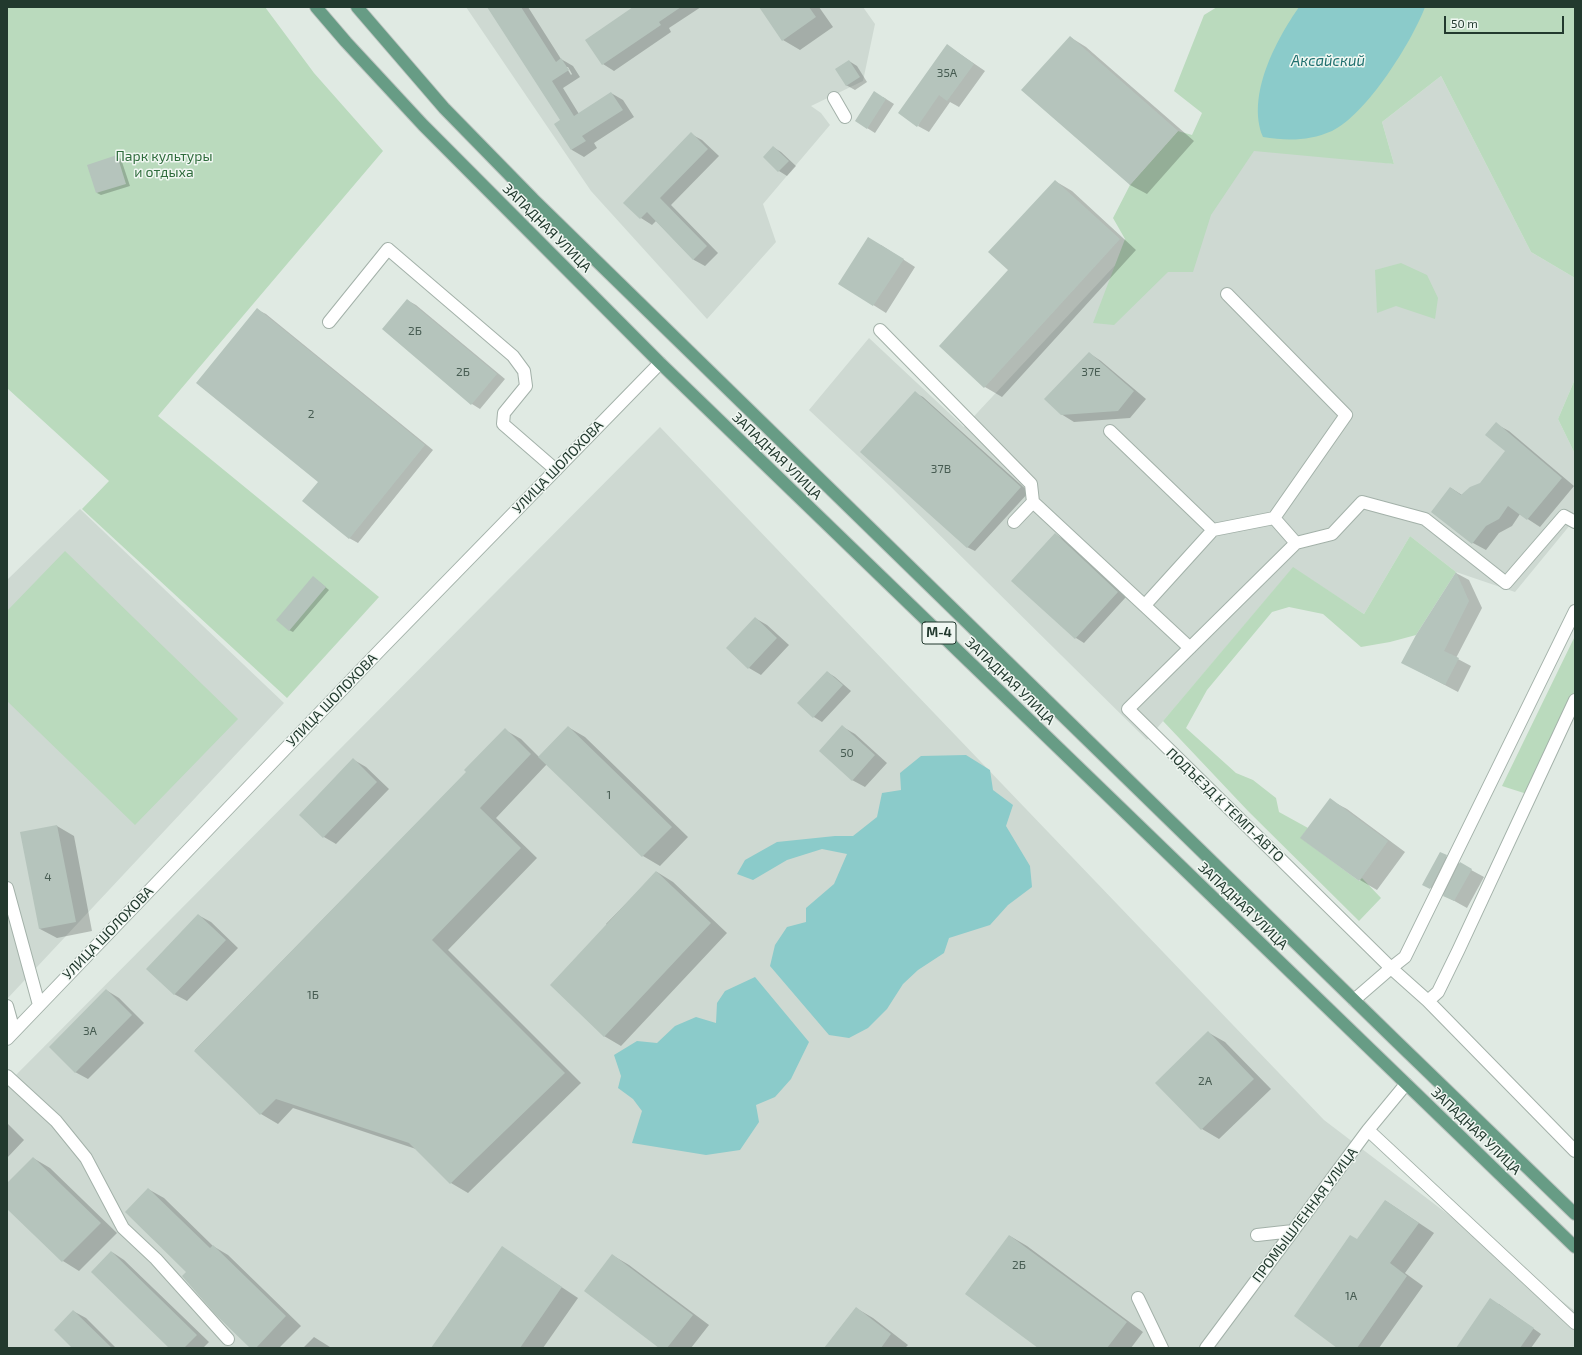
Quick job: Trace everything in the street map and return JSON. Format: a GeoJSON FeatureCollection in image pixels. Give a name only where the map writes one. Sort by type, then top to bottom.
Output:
{"type":"FeatureCollection","features":[{"type":"Feature","properties":{"kind":"main road","name":"ЗАПАДНАЯ УЛИЦА"},"geometry":{"type":"LineString","coordinates":[[316,7],[346,42],[429,131],[660,363],[1575,1247]]}},
{"type":"Feature","properties":{"kind":"main road","name":"ЗАПАДНАЯ УЛИЦА"},"geometry":{"type":"LineString","coordinates":[[357,7],[444,108],[533,199],[1575,1214]]}},
{"type":"Feature","properties":{"kind":"street"},"geometry":{"type":"LineString","coordinates":[[834,98],[845,117]]}},
{"type":"Feature","properties":{"kind":"street"},"geometry":{"type":"LineString","coordinates":[[329,322],[388,248],[513,356],[524,371],[526,386],[504,413],[503,424],[556,470]]}},
{"type":"Feature","properties":{"kind":"street"},"geometry":{"type":"LineString","coordinates":[[1145,605],[1213,530],[1274,518],[1346,415],[1227,294]]}},
{"type":"Feature","properties":{"kind":"street"},"geometry":{"type":"LineString","coordinates":[[880,330],[1031,484],[1033,502],[1190,648]]}},
{"type":"Feature","properties":{"kind":"street","name":"УЛИЦА ШОЛОХОВА"},"geometry":{"type":"LineString","coordinates":[[10,1035],[660,363]]}},
{"type":"Feature","properties":{"kind":"street"},"geometry":{"type":"LineString","coordinates":[[1110,431],[1213,530]]}},
{"type":"Feature","properties":{"kind":"street"},"geometry":{"type":"LineString","coordinates":[[1014,522],[1033,502]]}},
{"type":"Feature","properties":{"kind":"street"},"geometry":{"type":"LineString","coordinates":[[1274,518],[1296,543],[1332,534],[1362,502],[1425,519],[1506,583],[1564,516],[1575,522]]}},
{"type":"Feature","properties":{"kind":"street","name":"ПОДЪЕЗД К ТЕМП-АВТО"},"geometry":{"type":"LineString","coordinates":[[1296,543],[1128,710],[1391,968]]}},
{"type":"Feature","properties":{"kind":"street"},"geometry":{"type":"LineString","coordinates":[[1354,1000],[1405,956],[1575,611]]}},
{"type":"Feature","properties":{"kind":"street"},"geometry":{"type":"LineString","coordinates":[[1428,1001],[1438,992],[1575,700]]}},
{"type":"Feature","properties":{"kind":"street"},"geometry":{"type":"LineString","coordinates":[[7,888],[39,1005]]}},
{"type":"Feature","properties":{"kind":"street"},"geometry":{"type":"LineString","coordinates":[[1391,968],[1428,1001],[1575,1151]]}},
{"type":"Feature","properties":{"kind":"street"},"geometry":{"type":"LineString","coordinates":[[7,1006],[10,1035]]}},
{"type":"Feature","properties":{"kind":"street"},"geometry":{"type":"LineString","coordinates":[[7,1076],[56,1121],[86,1158],[123,1228],[156,1259],[228,1339]]}},
{"type":"Feature","properties":{"kind":"street","name":"ПРОМЫШЛЕННАЯ УЛИЦА"},"geometry":{"type":"LineString","coordinates":[[1206,1348],[1368,1130],[1406,1084]]}},
{"type":"Feature","properties":{"kind":"street"},"geometry":{"type":"LineString","coordinates":[[1368,1130],[1575,1323]]}},
{"type":"Feature","properties":{"kind":"street"},"geometry":{"type":"LineString","coordinates":[[1257,1235],[1293,1231]]}},
{"type":"Feature","properties":{"kind":"street"},"geometry":{"type":"LineString","coordinates":[[1138,1298],[1162,1348]]}},
{"type":"Feature","properties":{"kind":"shaded area"},"geometry":{"type":"Polygon","coordinates":[[[466,7],[863,7],[875,24],[863,81],[811,106],[821,113],[830,125],[763,204],[776,242],[707,319],[591,191],[466,7]]]}},
{"type":"Feature","properties":{"kind":"shaded area"},"geometry":{"type":"Polygon","coordinates":[[[1441,76],[1531,252],[1575,278],[1575,379],[1558,419],[1575,454],[1575,519],[1515,592],[1456,572],[1410,536],[1364,614],[1293,568],[1147,740],[890,486],[809,410],[869,338],[964,427],[1230,142],[1394,164],[1382,122],[1441,76]]]}},
{"type":"Feature","properties":{"kind":"shaded area"},"geometry":{"type":"Polygon","coordinates":[[[660,427],[1324,1120],[1575,1311],[1575,1348],[7,1348],[7,1084],[660,427]]]}},
{"type":"Feature","properties":{"kind":"shaded area"},"geometry":{"type":"Polygon","coordinates":[[[80,509],[284,703],[7,999],[7,580],[80,509]]]}},
{"type":"Feature","properties":{"kind":"green space","name":"Парк культуры и отдыха"},"geometry":{"type":"Polygon","coordinates":[[[7,7],[265,7],[314,73],[383,151],[158,416],[379,597],[287,698],[82,509],[109,481],[7,388],[7,7]]]}},
{"type":"Feature","properties":{"kind":"green space"},"geometry":{"type":"Polygon","coordinates":[[[1217,7],[1575,7],[1575,278],[1531,252],[1441,76],[1382,122],[1394,164],[1254,151],[1211,215],[1193,272],[1168,272],[1114,325],[1093,323],[1125,239],[1113,218],[1130,185],[1178,131],[1192,135],[1202,113],[1174,91],[1204,15],[1217,7]]]}},
{"type":"Feature","properties":{"kind":"green space"},"geometry":{"type":"Polygon","coordinates":[[[1401,263],[1427,275],[1438,298],[1435,319],[1396,306],[1377,313],[1375,270],[1401,263]]]}},
{"type":"Feature","properties":{"kind":"green space"},"geometry":{"type":"Polygon","coordinates":[[[1575,379],[1575,454],[1558,419],[1575,379]]]}},
{"type":"Feature","properties":{"kind":"green space"},"geometry":{"type":"Polygon","coordinates":[[[1410,536],[1456,572],[1416,635],[1390,642],[1361,647],[1323,614],[1289,607],[1272,612],[1207,690],[1186,728],[1236,773],[1253,780],[1276,798],[1279,812],[1308,828],[1301,838],[1359,881],[1362,878],[1381,898],[1359,921],[1248,811],[1163,721],[1293,567],[1364,614],[1410,536]]]}},
{"type":"Feature","properties":{"kind":"green space"},"geometry":{"type":"Polygon","coordinates":[[[65,551],[238,719],[135,825],[7,701],[7,611],[65,551]]]}},
{"type":"Feature","properties":{"kind":"green space"},"geometry":{"type":"Polygon","coordinates":[[[1575,636],[1575,694],[1527,794],[1502,786],[1575,636]]]}},
{"type":"Feature","properties":{"kind":"water","name":"Аксайский"},"geometry":{"type":"Polygon","coordinates":[[[1299,7],[1425,7],[1410,39],[1386,76],[1373,94],[1345,123],[1332,131],[1315,137],[1281,139],[1263,137],[1259,121],[1258,104],[1261,87],[1266,69],[1281,35],[1299,7]]]}},
{"type":"Feature","properties":{"kind":"water"},"geometry":{"type":"Polygon","coordinates":[[[966,755],[990,770],[993,790],[1013,805],[1006,826],[1030,866],[1032,887],[1008,905],[990,925],[949,938],[944,953],[918,970],[903,984],[887,1009],[868,1028],[849,1038],[829,1035],[770,966],[775,945],[787,927],[806,922],[806,908],[834,884],[847,854],[822,849],[787,860],[753,880],[737,874],[745,860],[777,842],[835,836],[853,836],[877,817],[882,793],[901,790],[900,773],[921,756],[966,755]]]}},
{"type":"Feature","properties":{"kind":"water"},"geometry":{"type":"Polygon","coordinates":[[[755,977],[809,1042],[791,1079],[775,1097],[756,1105],[759,1122],[740,1150],[706,1155],[632,1143],[642,1111],[633,1099],[618,1088],[621,1076],[614,1055],[637,1041],[657,1043],[675,1026],[696,1017],[716,1023],[717,1003],[725,991],[755,977]]]}},
{"type":"Feature","properties":{"kind":"building"},"geometry":{"type":"Polygon","coordinates":[[[487,7],[521,7],[556,62],[561,58],[569,70],[552,81],[574,116],[611,92],[623,110],[582,136],[586,141],[571,150],[554,124],[560,120],[487,7]]]}},
{"type":"Feature","properties":{"kind":"building"},"geometry":{"type":"Polygon","coordinates":[[[633,7],[681,7],[659,22],[661,25],[602,65],[585,40],[633,7]]]}},
{"type":"Feature","properties":{"kind":"building"},"geometry":{"type":"Polygon","coordinates":[[[759,7],[809,7],[816,17],[782,41],[759,7]]]}},
{"type":"Feature","properties":{"kind":"building"},"geometry":{"type":"Polygon","coordinates":[[[1070,36],[1178,131],[1130,185],[1021,90],[1070,36]]]}},
{"type":"Feature","properties":{"kind":"building"},"geometry":{"type":"Polygon","coordinates":[[[947,44],[974,64],[947,101],[939,95],[917,127],[898,113],[947,44]]]}},
{"type":"Feature","properties":{"kind":"building"},"geometry":{"type":"Polygon","coordinates":[[[849,60],[860,77],[846,86],[835,69],[849,60]]]}},
{"type":"Feature","properties":{"kind":"building"},"geometry":{"type":"Polygon","coordinates":[[[874,91],[886,99],[867,129],[855,121],[874,91]]]}},
{"type":"Feature","properties":{"kind":"building"},"geometry":{"type":"Polygon","coordinates":[[[691,132],[708,149],[660,198],[707,246],[693,260],[647,212],[640,219],[623,203],[691,132]]]}},
{"type":"Feature","properties":{"kind":"building"},"geometry":{"type":"Polygon","coordinates":[[[773,146],[789,161],[778,172],[763,157],[773,146]]]}},
{"type":"Feature","properties":{"kind":"building"},"geometry":{"type":"Polygon","coordinates":[[[117,155],[126,184],[96,193],[87,165],[117,155]]]}},
{"type":"Feature","properties":{"kind":"building"},"geometry":{"type":"Polygon","coordinates":[[[1055,180],[1120,239],[984,388],[939,346],[1008,270],[988,252],[1055,180]]]}},
{"type":"Feature","properties":{"kind":"building"},"geometry":{"type":"Polygon","coordinates":[[[868,237],[904,259],[873,306],[838,284],[868,237]]]}},
{"type":"Feature","properties":{"kind":"building"},"geometry":{"type":"Polygon","coordinates":[[[407,299],[497,374],[471,405],[382,329],[407,299]]]}},
{"type":"Feature","properties":{"kind":"building"},"geometry":{"type":"Polygon","coordinates":[[[257,308],[425,445],[349,539],[302,501],[318,482],[196,383],[257,308]]]}},
{"type":"Feature","properties":{"kind":"building"},"geometry":{"type":"Polygon","coordinates":[[[1089,352],[1134,391],[1118,411],[1061,415],[1044,399],[1089,352]]]}},
{"type":"Feature","properties":{"kind":"building"},"geometry":{"type":"Polygon","coordinates":[[[915,391],[1021,487],[967,548],[860,452],[915,391]]]}},
{"type":"Feature","properties":{"kind":"building"},"geometry":{"type":"Polygon","coordinates":[[[1496,422],[1562,478],[1527,520],[1508,506],[1499,519],[1486,526],[1472,544],[1431,512],[1450,487],[1461,495],[1470,487],[1480,483],[1505,451],[1485,435],[1496,422]]]}},
{"type":"Feature","properties":{"kind":"building"},"geometry":{"type":"Polygon","coordinates":[[[1055,533],[1118,592],[1075,639],[1011,581],[1055,533]]]}},
{"type":"Feature","properties":{"kind":"building"},"geometry":{"type":"Polygon","coordinates":[[[1456,572],[1469,601],[1444,651],[1459,658],[1445,685],[1401,663],[1416,635],[1456,572]]]}},
{"type":"Feature","properties":{"kind":"building"},"geometry":{"type":"Polygon","coordinates":[[[313,576],[326,587],[289,631],[276,620],[313,576]]]}},
{"type":"Feature","properties":{"kind":"building"},"geometry":{"type":"Polygon","coordinates":[[[755,617],[777,638],[748,669],[726,648],[755,617]]]}},
{"type":"Feature","properties":{"kind":"building"},"geometry":{"type":"Polygon","coordinates":[[[827,671],[843,685],[813,718],[797,703],[827,671]]]}},
{"type":"Feature","properties":{"kind":"building"},"geometry":{"type":"Polygon","coordinates":[[[842,725],[875,755],[852,781],[819,751],[842,725]]]}},
{"type":"Feature","properties":{"kind":"building"},"geometry":{"type":"Polygon","coordinates":[[[568,726],[672,827],[642,857],[538,757],[568,726]]]}},
{"type":"Feature","properties":{"kind":"building"},"geometry":{"type":"Polygon","coordinates":[[[505,728],[531,754],[480,808],[521,848],[432,940],[565,1073],[450,1184],[409,1143],[276,1099],[260,1115],[194,1051],[466,772],[464,770],[505,728]]]}},
{"type":"Feature","properties":{"kind":"building"},"geometry":{"type":"Polygon","coordinates":[[[353,758],[377,782],[323,838],[299,815],[353,758]]]}},
{"type":"Feature","properties":{"kind":"building"},"geometry":{"type":"Polygon","coordinates":[[[1330,798],[1388,841],[1359,881],[1300,838],[1330,798]]]}},
{"type":"Feature","properties":{"kind":"building"},"geometry":{"type":"Polygon","coordinates":[[[57,825],[76,922],[39,929],[20,832],[57,825]]]}},
{"type":"Feature","properties":{"kind":"building"},"geometry":{"type":"Polygon","coordinates":[[[1440,852],[1447,855],[1430,889],[1422,885],[1440,852]]]}},
{"type":"Feature","properties":{"kind":"building"},"geometry":{"type":"Polygon","coordinates":[[[1460,862],[1472,869],[1454,901],[1443,896],[1460,862]]]}},
{"type":"Feature","properties":{"kind":"building"},"geometry":{"type":"Polygon","coordinates":[[[656,871],[711,923],[604,1037],[550,985],[656,871]]]}},
{"type":"Feature","properties":{"kind":"building"},"geometry":{"type":"Polygon","coordinates":[[[198,914],[226,940],[174,995],[146,969],[198,914]]]}},
{"type":"Feature","properties":{"kind":"building"},"geometry":{"type":"Polygon","coordinates":[[[106,989],[132,1015],[75,1073],[49,1047],[106,989]]]}},
{"type":"Feature","properties":{"kind":"building"},"geometry":{"type":"Polygon","coordinates":[[[1208,1031],[1254,1079],[1201,1130],[1155,1083],[1208,1031]]]}},
{"type":"Feature","properties":{"kind":"building"},"geometry":{"type":"Polygon","coordinates":[[[33,1157],[101,1223],[62,1262],[7,1209],[7,1183],[33,1157]]]}},
{"type":"Feature","properties":{"kind":"building"},"geometry":{"type":"Polygon","coordinates":[[[148,1188],[210,1248],[213,1245],[286,1316],[256,1348],[250,1348],[216,1315],[182,1276],[186,1272],[125,1212],[148,1188]]]}},
{"type":"Feature","properties":{"kind":"building"},"geometry":{"type":"Polygon","coordinates":[[[1385,1200],[1419,1223],[1390,1263],[1407,1276],[1357,1348],[1337,1348],[1294,1316],[1350,1235],[1357,1239],[1385,1200]]]}},
{"type":"Feature","properties":{"kind":"building"},"geometry":{"type":"Polygon","coordinates":[[[1009,1235],[1127,1322],[1107,1348],[1038,1348],[965,1294],[1009,1235]]]}},
{"type":"Feature","properties":{"kind":"building"},"geometry":{"type":"Polygon","coordinates":[[[502,1246],[562,1287],[520,1348],[431,1348],[502,1246]]]}},
{"type":"Feature","properties":{"kind":"building"},"geometry":{"type":"Polygon","coordinates":[[[111,1251],[197,1335],[184,1348],[169,1348],[91,1272],[111,1251]]]}},
{"type":"Feature","properties":{"kind":"building"},"geometry":{"type":"Polygon","coordinates":[[[612,1254],[693,1315],[667,1348],[659,1348],[584,1291],[612,1254]]]}},
{"type":"Feature","properties":{"kind":"building"},"geometry":{"type":"Polygon","coordinates":[[[1490,1298],[1534,1328],[1520,1348],[1456,1348],[1490,1298]]]}},
{"type":"Feature","properties":{"kind":"building"},"geometry":{"type":"Polygon","coordinates":[[[856,1307],[891,1334],[881,1348],[824,1348],[856,1307]]]}},
{"type":"Feature","properties":{"kind":"building"},"geometry":{"type":"Polygon","coordinates":[[[73,1310],[112,1348],[72,1348],[54,1330],[73,1310]]]}}]}
